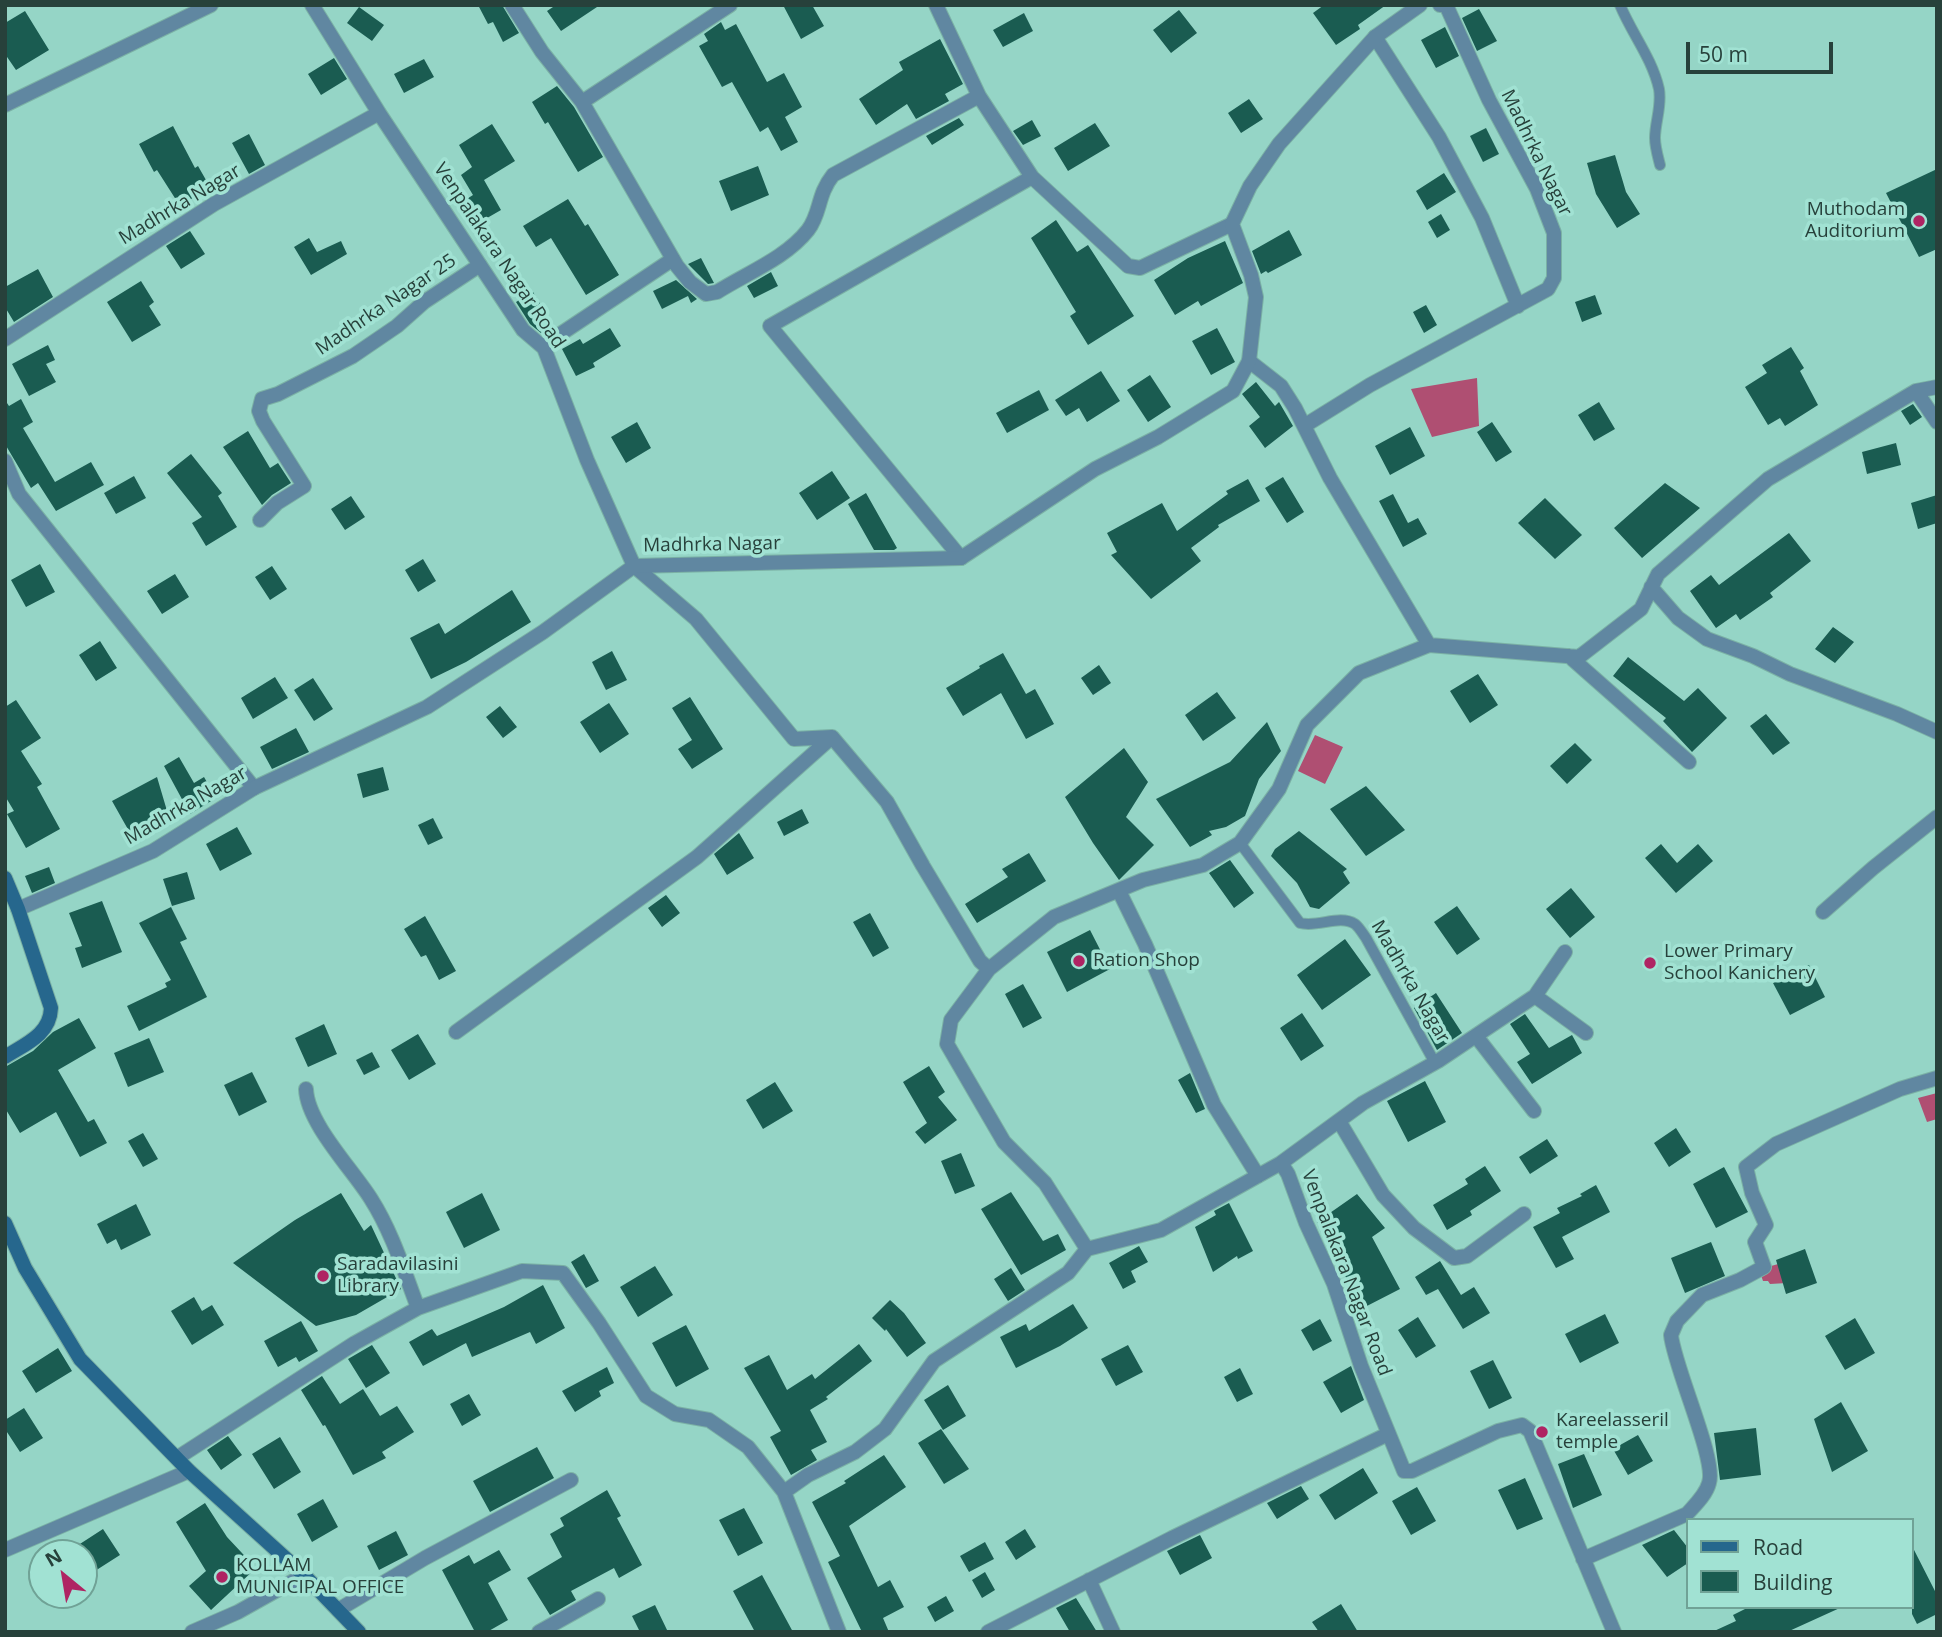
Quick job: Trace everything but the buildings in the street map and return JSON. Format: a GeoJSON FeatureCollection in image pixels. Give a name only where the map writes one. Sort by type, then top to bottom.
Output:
{"type":"FeatureCollection","features":[{"type":"Feature","properties":{"kind":"main road"},"geometry":{"type":"LineString","coordinates":[[5,878],[51,1008],[51,1015],[40,1035],[5,1056]]}},
{"type":"Feature","properties":{"kind":"main road"},"geometry":{"type":"LineString","coordinates":[[5,1223],[25,1268],[80,1359],[189,1471],[304,1576],[359,1632]]}},
{"type":"Feature","properties":{"kind":"street"},"geometry":{"type":"LineString","coordinates":[[5,106],[211,5]]}},
{"type":"Feature","properties":{"kind":"street","name":"Venpalakara Nagar Road"},"geometry":{"type":"LineString","coordinates":[[312,5],[379,113],[523,330],[544,348],[587,460],[634,566],[696,619],[794,739],[832,737]]}},
{"type":"Feature","properties":{"kind":"street"},"geometry":{"type":"LineString","coordinates":[[512,5],[542,52],[582,103],[673,260],[697,289],[706,294],[717,292],[785,251],[801,238],[816,216],[822,191],[833,175],[979,96]]}},
{"type":"Feature","properties":{"kind":"street"},"geometry":{"type":"LineString","coordinates":[[582,103],[730,5]]}},
{"type":"Feature","properties":{"kind":"street"},"geometry":{"type":"LineString","coordinates":[[936,5],[979,96],[1032,177],[1128,266],[1140,268],[1232,224],[1250,186],[1279,144],[1375,37],[1420,5]]}},
{"type":"Feature","properties":{"kind":"street","name":"Madhrka Nagar"},"geometry":{"type":"LineString","coordinates":[[1304,425],[1370,385],[1548,289],[1554,278],[1554,233],[1537,189],[1489,100],[1446,5],[1440,5]]}},
{"type":"Feature","properties":{"kind":"street"},"geometry":{"type":"LineString","coordinates":[[1375,37],[1439,137],[1482,218],[1518,306]]}},
{"type":"Feature","properties":{"kind":"street","name":"Madhrka Nagar"},"geometry":{"type":"LineString","coordinates":[[5,339],[214,204],[379,113]]}},
{"type":"Feature","properties":{"kind":"street"},"geometry":{"type":"LineString","coordinates":[[1032,177],[770,326],[961,558],[1095,469],[1158,437],[1233,391],[1249,361],[1256,297],[1251,275],[1232,224]]}},
{"type":"Feature","properties":{"kind":"street"},"geometry":{"type":"LineString","coordinates":[[544,348],[553,339],[673,260]]}},
{"type":"Feature","properties":{"kind":"street","name":"Madhrka Nagar 25"},"geometry":{"type":"LineString","coordinates":[[260,520],[277,503],[303,486],[263,421],[259,411],[262,399],[278,394],[353,356],[397,326],[424,302],[480,265]]}},
{"type":"Feature","properties":{"kind":"street"},"geometry":{"type":"LineString","coordinates":[[1249,361],[1281,386],[1330,478],[1429,645]]}},
{"type":"Feature","properties":{"kind":"street"},"geometry":{"type":"LineString","coordinates":[[784,1492],[808,1475],[855,1452],[885,1429],[934,1362],[1068,1273],[1087,1249],[1045,1183],[1004,1142],[947,1044],[951,1020],[992,965],[1054,917],[1143,880],[1203,865],[1240,843],[1279,789],[1307,725],[1359,673],[1429,645],[1578,657],[1641,609],[1658,574],[1768,479],[1916,391],[1937,387]]}},
{"type":"Feature","properties":{"kind":"street"},"geometry":{"type":"LineString","coordinates":[[1916,391],[1937,422]]}},
{"type":"Feature","properties":{"kind":"street"},"geometry":{"type":"LineString","coordinates":[[5,461],[19,494],[254,788]]}},
{"type":"Feature","properties":{"kind":"street","name":"Madhrka Nagar"},"geometry":{"type":"LineString","coordinates":[[18,909],[153,851],[254,788],[427,707],[544,632],[634,566],[961,558]]}},
{"type":"Feature","properties":{"kind":"street"},"geometry":{"type":"LineString","coordinates":[[1651,587],[1678,618],[1707,639],[1937,732]]}},
{"type":"Feature","properties":{"kind":"street"},"geometry":{"type":"LineString","coordinates":[[1569,656],[1689,762]]}},
{"type":"Feature","properties":{"kind":"street"},"geometry":{"type":"LineString","coordinates":[[456,1031],[697,857],[832,737],[887,802],[980,961],[992,965]]}},
{"type":"Feature","properties":{"kind":"street"},"geometry":{"type":"LineString","coordinates":[[1823,912],[1937,817]]}},
{"type":"Feature","properties":{"kind":"street"},"geometry":{"type":"LineString","coordinates":[[1119,891],[1145,944],[1214,1105],[1258,1176]]}},
{"type":"Feature","properties":{"kind":"street"},"geometry":{"type":"LineString","coordinates":[[1436,1062],[1535,996],[1566,953]]}},
{"type":"Feature","properties":{"kind":"street"},"geometry":{"type":"LineString","coordinates":[[1535,996],[1587,1032]]}},
{"type":"Feature","properties":{"kind":"street"},"geometry":{"type":"LineString","coordinates":[[1476,1036],[1534,1111]]}},
{"type":"Feature","properties":{"kind":"street","name":"Madhrka Nagar"},"geometry":{"type":"LineString","coordinates":[[1281,1163],[1363,1103],[1436,1062]]}},
{"type":"Feature","properties":{"kind":"street"},"geometry":{"type":"LineString","coordinates":[[1583,1559],[1686,1514],[1698,1503],[1710,1482],[1707,1457],[1671,1335],[1677,1321],[1702,1295],[1764,1267],[1755,1242],[1766,1225],[1752,1193],[1746,1167],[1776,1144],[1900,1089],[1937,1078]]}},
{"type":"Feature","properties":{"kind":"street"},"geometry":{"type":"LineString","coordinates":[[306,1089],[307,1101],[346,1166],[370,1197],[391,1235],[418,1308]]}},
{"type":"Feature","properties":{"kind":"street"},"geometry":{"type":"LineString","coordinates":[[1339,1121],[1383,1195],[1414,1228],[1454,1258],[1466,1256],[1524,1214]]}},
{"type":"Feature","properties":{"kind":"street","name":"Venpalakara Nagar Road"},"geometry":{"type":"LineString","coordinates":[[1087,1249],[1161,1230],[1281,1163],[1334,1284],[1361,1366],[1404,1471],[1412,1471],[1499,1431],[1522,1425],[1530,1431],[1614,1632]]}},
{"type":"Feature","properties":{"kind":"street"},"geometry":{"type":"LineString","coordinates":[[177,1458],[355,1343],[418,1308],[522,1271],[563,1273],[646,1396],[675,1414],[709,1420],[748,1447],[784,1492],[839,1632]]}},
{"type":"Feature","properties":{"kind":"street"},"geometry":{"type":"LineString","coordinates":[[988,1632],[1388,1434]]}},
{"type":"Feature","properties":{"kind":"street"},"geometry":{"type":"LineString","coordinates":[[5,1550],[189,1471]]}},
{"type":"Feature","properties":{"kind":"street"},"geometry":{"type":"LineString","coordinates":[[338,1609],[425,1558],[571,1480]]}},
{"type":"Feature","properties":{"kind":"street"},"geometry":{"type":"LineString","coordinates":[[192,1632],[238,1612],[304,1576]]}},
{"type":"Feature","properties":{"kind":"street"},"geometry":{"type":"LineString","coordinates":[[1089,1580],[1113,1632]]}},
{"type":"Feature","properties":{"kind":"street"},"geometry":{"type":"LineString","coordinates":[[539,1632],[598,1599]]}},
{"type":"Feature","properties":{"kind":"lane"},"geometry":{"type":"LineString","coordinates":[[1620,5],[1627,23],[1640,40],[1659,91],[1655,139],[1660,165]]}},
{"type":"Feature","properties":{"kind":"lane","name":"Madhrka Nagar"},"geometry":{"type":"LineString","coordinates":[[1240,843],[1292,916],[1300,923],[1311,926],[1340,920],[1355,924],[1366,937],[1436,1062]]}},
{"type":"Feature","properties":{"kind":"shaded area"},"geometry":{"type":"Polygon","coordinates":[[[1477,378],[1479,426],[1432,437],[1411,389],[1477,378]]]}},
{"type":"Feature","properties":{"kind":"shaded area"},"geometry":{"type":"Polygon","coordinates":[[[1315,735],[1343,747],[1325,784],[1298,771],[1315,735]]]}},
{"type":"Feature","properties":{"kind":"shaded area"},"geometry":{"type":"Polygon","coordinates":[[[1937,1093],[1937,1119],[1927,1122],[1918,1098],[1937,1093]]]}},
{"type":"Feature","properties":{"kind":"shaded area"},"geometry":{"type":"Polygon","coordinates":[[[1782,1263],[1787,1283],[1770,1284],[1763,1281],[1760,1272],[1768,1271],[1771,1266],[1782,1263]]]}},
{"type":"Feature","properties":{"kind":"place","name":"Muthodam Auditorium"},"geometry":{"type":"Point","coordinates":[1919,221]}},
{"type":"Feature","properties":{"kind":"place","name":"Ration Shop"},"geometry":{"type":"Point","coordinates":[1079,961]}},
{"type":"Feature","properties":{"kind":"place","name":"Lower Primary School Kanichery"},"geometry":{"type":"Point","coordinates":[1650,963]}},
{"type":"Feature","properties":{"kind":"place","name":"Saradavilasini Library"},"geometry":{"type":"Point","coordinates":[323,1276]}},
{"type":"Feature","properties":{"kind":"place","name":"Kareelasseril temple"},"geometry":{"type":"Point","coordinates":[1542,1432]}},
{"type":"Feature","properties":{"kind":"place","name":"KOLLAM MUNICIPAL OFFICE"},"geometry":{"type":"Point","coordinates":[222,1577]}}]}
